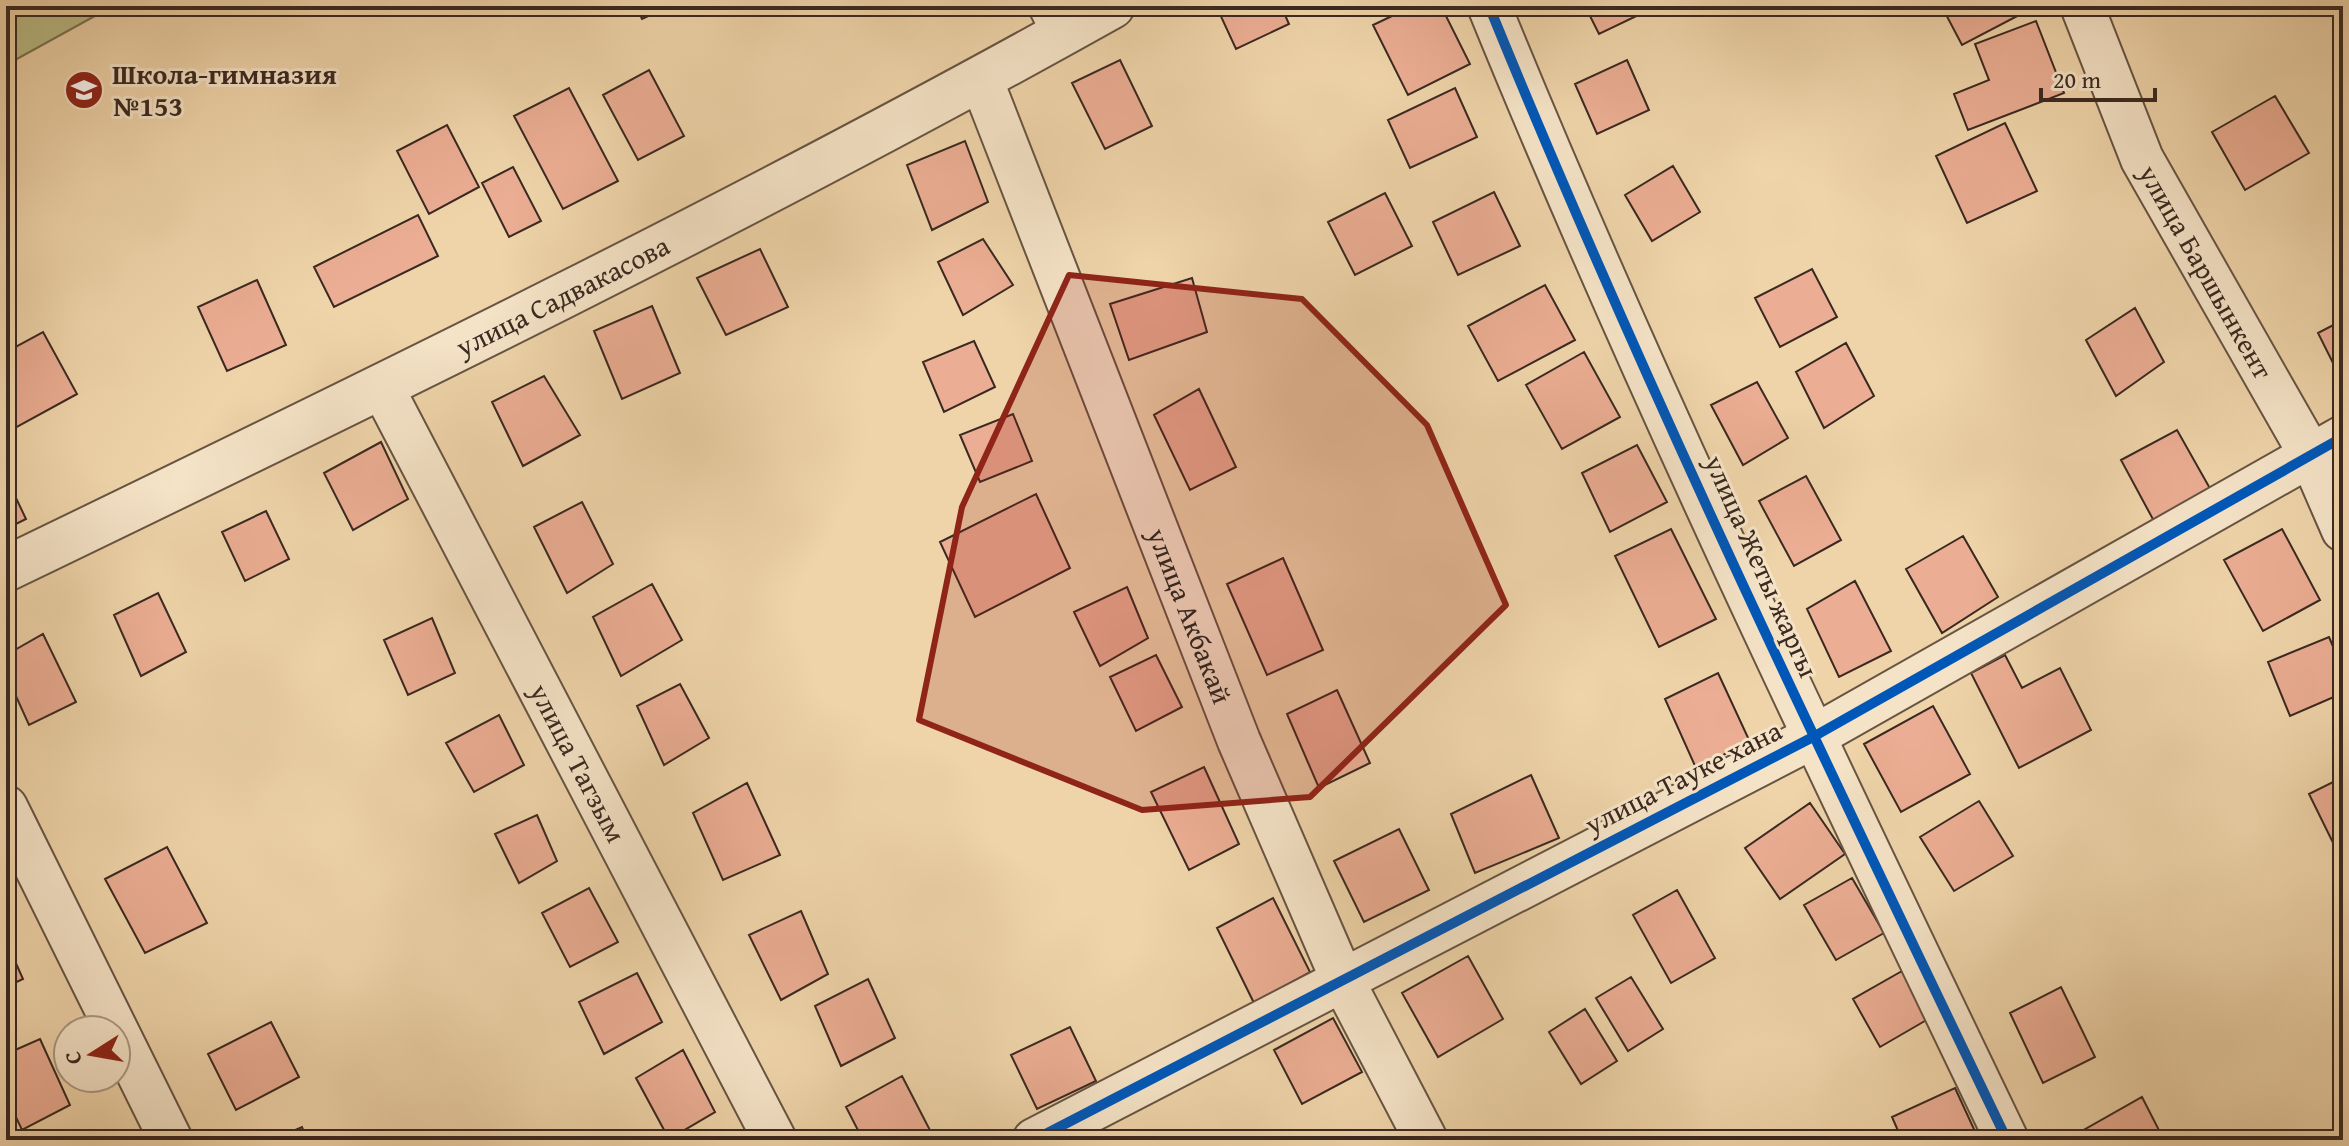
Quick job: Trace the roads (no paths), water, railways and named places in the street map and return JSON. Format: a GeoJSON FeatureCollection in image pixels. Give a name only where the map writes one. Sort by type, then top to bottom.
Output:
{"type":"FeatureCollection","features":[{"type":"Feature","properties":{"kind":"street","name":"улица Садвакасова"},"geometry":{"type":"LineString","coordinates":[[6,569],[382,387],[981,79],[1047,22],[1112,6]]}},
{"type":"Feature","properties":{"kind":"street","name":"улица Жеты жаргы"},"geometry":{"type":"LineString","coordinates":[[1489,6],[1547,148],[1813,737],[2007,1140]]}},
{"type":"Feature","properties":{"kind":"street","name":"улица Баршынкент"},"geometry":{"type":"LineString","coordinates":[[2082,6],[2142,159],[2327,445],[2343,530]]}},
{"type":"Feature","properties":{"kind":"street","name":"улица Акбакай"},"geometry":{"type":"LineString","coordinates":[[981,79],[1239,741],[1342,979],[1426,1140]]}},
{"type":"Feature","properties":{"kind":"street","name":"улица Тагзым"},"geometry":{"type":"LineString","coordinates":[[382,387],[775,1140]]}},
{"type":"Feature","properties":{"kind":"street","name":"улица Тауке хана"},"geometry":{"type":"LineString","coordinates":[[1034,1140],[1813,737],[2327,445]]}},
{"type":"Feature","properties":{"kind":"street"},"geometry":{"type":"LineString","coordinates":[[6,807],[171,1140]]}},
{"type":"Feature","properties":{"kind":"place","name":"Школа-гимназия №153"},"geometry":{"type":"Point","coordinates":[84,90]}}]}
